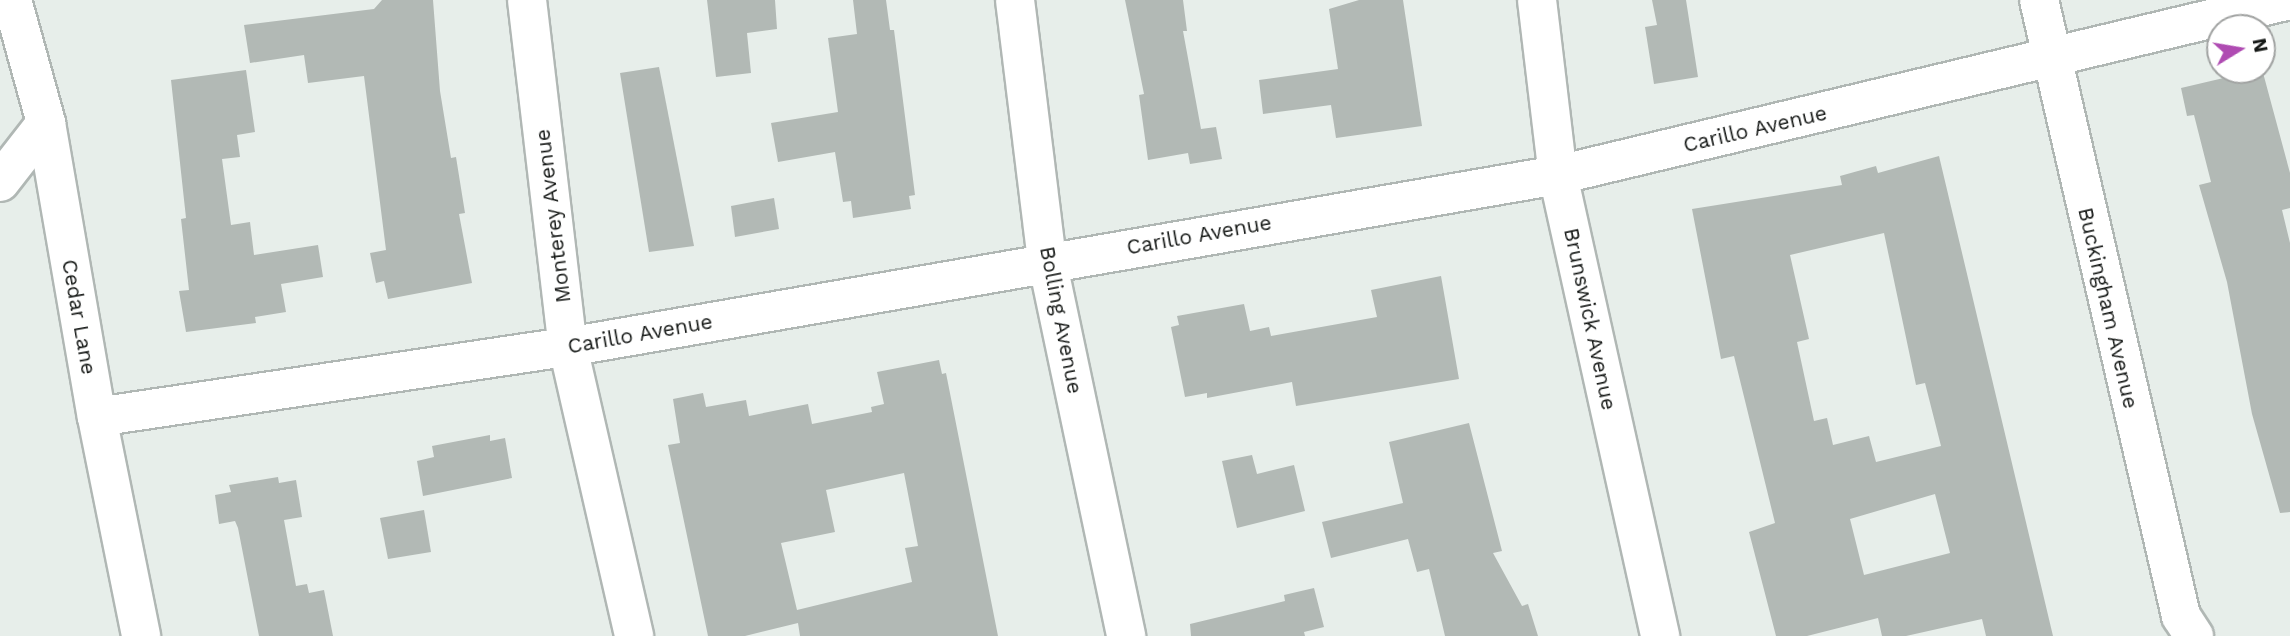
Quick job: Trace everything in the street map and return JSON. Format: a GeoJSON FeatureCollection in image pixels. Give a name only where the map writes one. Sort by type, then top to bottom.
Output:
{"type":"FeatureCollection","features":[{"type":"Feature","properties":{"kind":"street","name":"Cedar Lane"},"geometry":{"type":"LineString","coordinates":[[12,0],[46,123],[97,418],[141,636]]}},
{"type":"Feature","properties":{"kind":"street","name":"Monterey Avenue"},"geometry":{"type":"LineString","coordinates":[[527,0],[568,347],[634,636]]}},
{"type":"Feature","properties":{"kind":"street","name":"Bolling Avenue"},"geometry":{"type":"LineString","coordinates":[[1016,0],[1047,260],[1126,636]]}},
{"type":"Feature","properties":{"kind":"street","name":"Brunswick Avenue"},"geometry":{"type":"LineString","coordinates":[[1537,0],[1558,175],[1660,636]]}},
{"type":"Feature","properties":{"kind":"street","name":"Buckingham Avenue"},"geometry":{"type":"LineString","coordinates":[[2039,0],[2049,60],[2184,629]]}},
{"type":"Feature","properties":{"kind":"street","name":"Carillo Avenue"},"geometry":{"type":"LineString","coordinates":[[97,418],[568,347],[1047,260],[1558,175],[2290,1]]}},
{"type":"Feature","properties":{"kind":"street"},"geometry":{"type":"LineString","coordinates":[[0,182],[46,123]]}},
{"type":"Feature","properties":{"kind":"building"},"geometry":{"type":"Polygon","coordinates":[[[382,0],[433,0],[440,91],[451,158],[456,157],[465,213],[459,214],[472,283],[388,299],[384,281],[376,283],[370,253],[386,250],[364,76],[308,83],[304,55],[250,63],[244,25],[374,9],[382,0]]]}},
{"type":"Feature","properties":{"kind":"building"},"geometry":{"type":"Polygon","coordinates":[[[707,0],[775,0],[777,29],[747,33],[751,73],[716,77],[707,0]]]}},
{"type":"Feature","properties":{"kind":"building"},"geometry":{"type":"Polygon","coordinates":[[[853,0],[886,0],[890,30],[894,30],[915,195],[909,196],[911,209],[853,218],[851,201],[843,202],[835,152],[778,162],[771,123],[838,112],[828,38],[857,34],[853,0]]]}},
{"type":"Feature","properties":{"kind":"building"},"geometry":{"type":"Polygon","coordinates":[[[1125,0],[1183,0],[1187,31],[1183,31],[1201,129],[1216,127],[1222,159],[1190,164],[1188,153],[1148,160],[1139,95],[1144,94],[1125,0]]]}},
{"type":"Feature","properties":{"kind":"building"},"geometry":{"type":"Polygon","coordinates":[[[1359,0],[1403,0],[1422,126],[1336,138],[1331,105],[1263,114],[1259,80],[1338,69],[1329,9],[1359,0]]]}},
{"type":"Feature","properties":{"kind":"building"},"geometry":{"type":"Polygon","coordinates":[[[1652,0],[1686,0],[1698,77],[1654,84],[1645,27],[1657,25],[1652,0]]]}},
{"type":"Feature","properties":{"kind":"building"},"geometry":{"type":"Polygon","coordinates":[[[659,67],[694,246],[649,252],[620,73],[659,67]]]}},
{"type":"Feature","properties":{"kind":"building"},"geometry":{"type":"Polygon","coordinates":[[[246,70],[255,132],[237,135],[240,157],[222,159],[231,225],[250,222],[254,255],[318,245],[323,277],[281,284],[286,312],[255,317],[256,323],[186,332],[179,291],[189,290],[181,219],[186,218],[171,80],[246,70]]]}},
{"type":"Feature","properties":{"kind":"building"},"geometry":{"type":"Polygon","coordinates":[[[2206,82],[2266,84],[2290,173],[2290,208],[2282,210],[2290,243],[2290,512],[2280,513],[2252,414],[2227,282],[2199,185],[2211,182],[2194,115],[2187,116],[2181,88],[2206,82]]]}},
{"type":"Feature","properties":{"kind":"building"},"geometry":{"type":"Polygon","coordinates":[[[1939,156],[2053,636],[1986,636],[1982,619],[1906,636],[1882,636],[1878,618],[1807,636],[1776,636],[1749,532],[1775,523],[1734,356],[1721,359],[1692,209],[1842,185],[1840,176],[1876,166],[1878,173],[1939,156]],[[1884,233],[1790,255],[1809,339],[1797,342],[1814,421],[1827,418],[1833,445],[1869,436],[1876,462],[1941,446],[1925,383],[1916,385],[1884,233]],[[1935,494],[1850,519],[1864,575],[1950,553],[1935,494]]]}},
{"type":"Feature","properties":{"kind":"building"},"geometry":{"type":"Polygon","coordinates":[[[774,198],[779,229],[735,237],[731,206],[774,198]]]}},
{"type":"Feature","properties":{"kind":"building"},"geometry":{"type":"Polygon","coordinates":[[[1441,276],[1459,379],[1296,406],[1292,382],[1207,398],[1207,393],[1185,397],[1171,327],[1179,325],[1177,316],[1244,304],[1250,331],[1269,327],[1271,336],[1377,317],[1371,290],[1441,276]]]}},
{"type":"Feature","properties":{"kind":"building"},"geometry":{"type":"Polygon","coordinates":[[[939,360],[942,374],[946,373],[998,636],[800,636],[798,623],[745,636],[708,636],[668,445],[680,443],[673,399],[703,393],[706,407],[746,400],[749,416],[808,404],[812,424],[872,412],[871,407],[884,404],[877,372],[939,360]],[[904,473],[826,490],[835,532],[781,543],[797,610],[912,582],[905,548],[918,546],[904,473]]]}},
{"type":"Feature","properties":{"kind":"building"},"geometry":{"type":"Polygon","coordinates":[[[1469,423],[1502,551],[1493,553],[1522,606],[1528,604],[1538,636],[1445,636],[1429,569],[1417,572],[1408,539],[1331,558],[1322,522],[1403,503],[1389,442],[1469,423]]]}},
{"type":"Feature","properties":{"kind":"building"},"geometry":{"type":"Polygon","coordinates":[[[490,435],[490,441],[505,438],[512,478],[423,496],[417,461],[434,457],[432,446],[490,435]]]}},
{"type":"Feature","properties":{"kind":"building"},"geometry":{"type":"Polygon","coordinates":[[[1252,455],[1257,474],[1294,465],[1305,511],[1237,528],[1222,461],[1252,455]]]}},
{"type":"Feature","properties":{"kind":"building"},"geometry":{"type":"Polygon","coordinates":[[[278,477],[279,483],[296,480],[302,517],[284,520],[296,586],[307,584],[309,593],[324,590],[333,636],[259,636],[238,528],[235,521],[219,524],[215,495],[231,492],[229,485],[278,477]]]}},
{"type":"Feature","properties":{"kind":"building"},"geometry":{"type":"Polygon","coordinates":[[[424,510],[431,552],[388,559],[380,518],[424,510]]]}},
{"type":"Feature","properties":{"kind":"building"},"geometry":{"type":"Polygon","coordinates":[[[1314,588],[1324,627],[1304,632],[1305,636],[1191,636],[1190,624],[1285,601],[1284,595],[1314,588]]]}}]}
